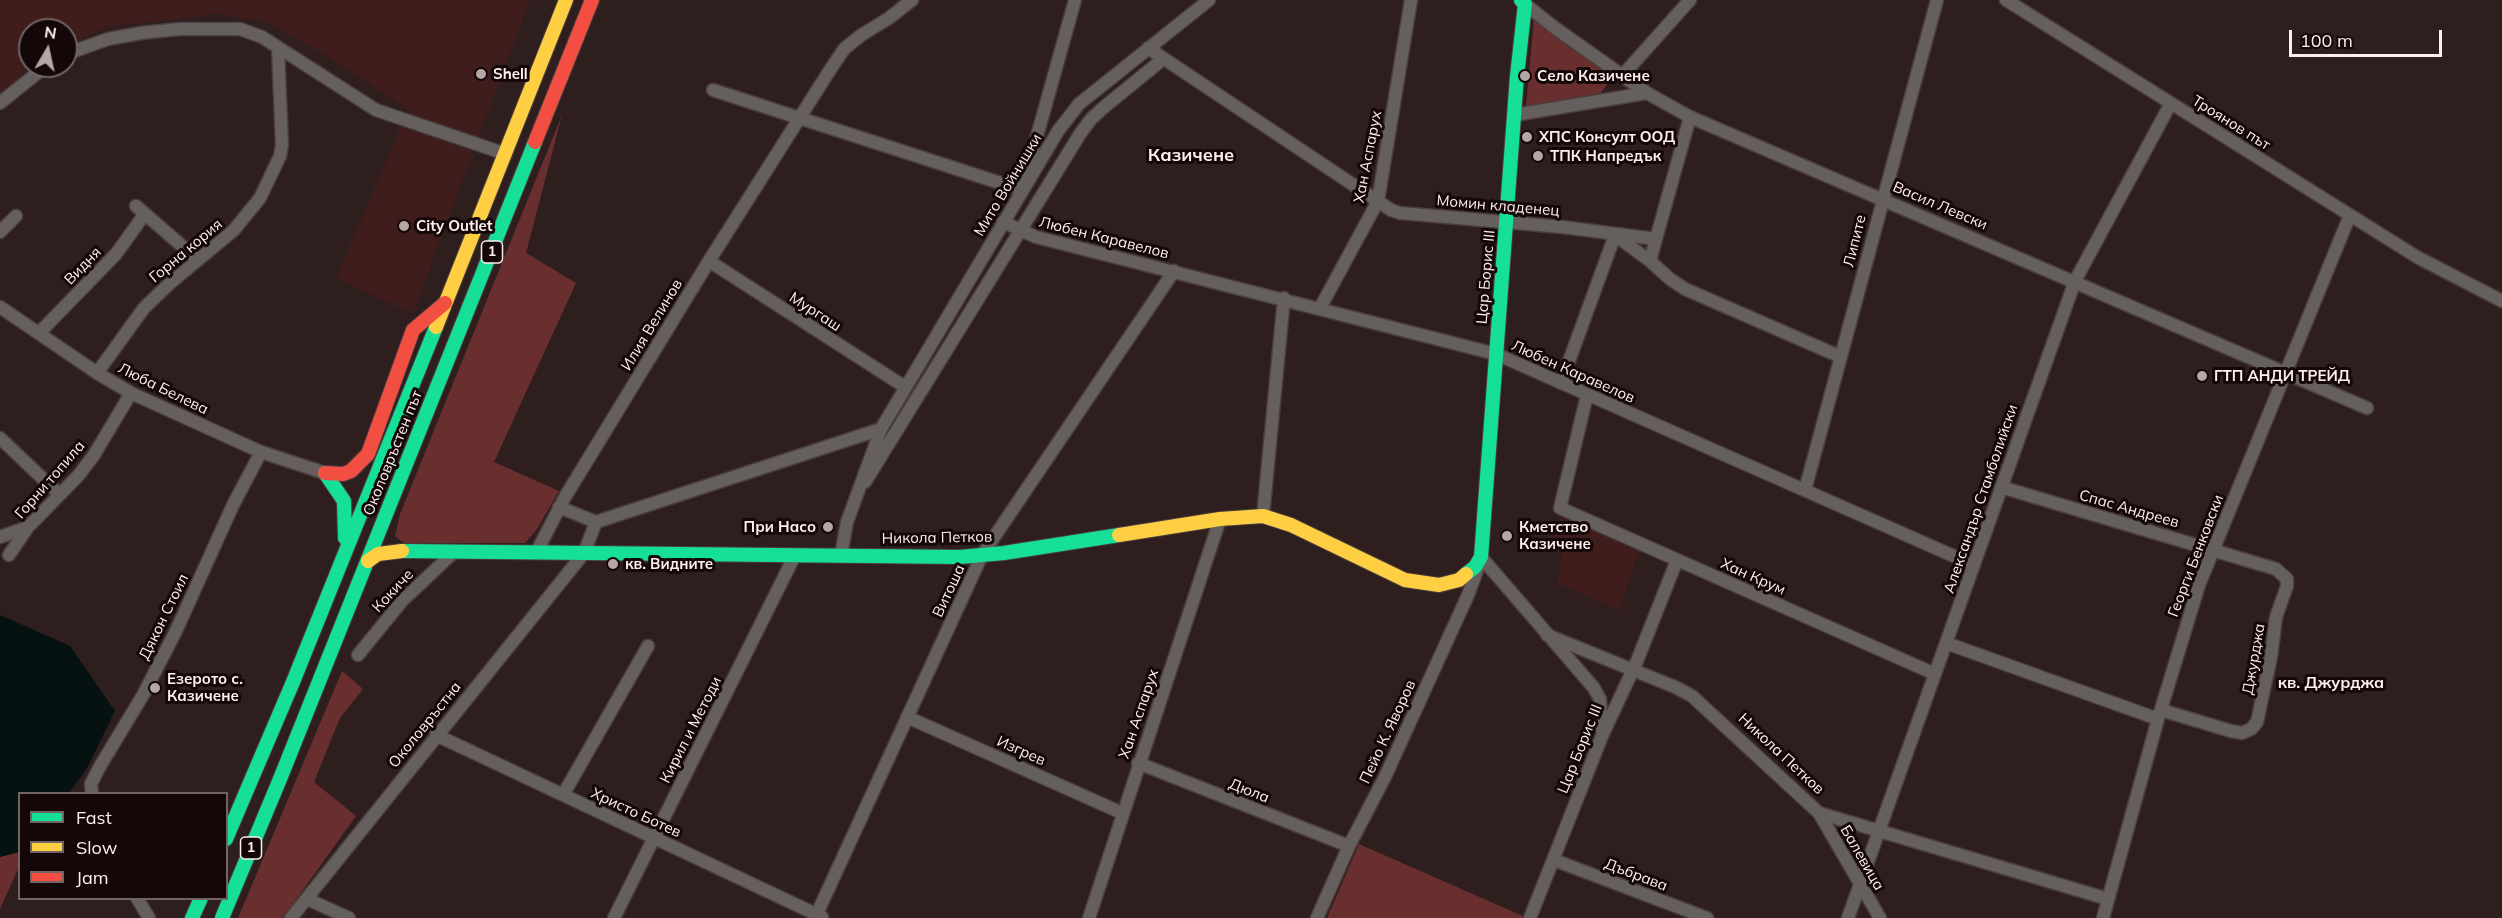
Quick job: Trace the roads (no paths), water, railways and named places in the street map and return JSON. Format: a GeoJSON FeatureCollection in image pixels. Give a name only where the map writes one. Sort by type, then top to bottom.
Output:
{"type":"FeatureCollection","features":[{"type":"Feature","properties":{"kind":"main road","name":"Околовръстен път"},"geometry":{"type":"LineString","coordinates":[[228,834],[284,704],[566,0]]}},
{"type":"Feature","properties":{"kind":"main road","name":"Околовръстен път"},"geometry":{"type":"LineString","coordinates":[[222,918],[368,561],[592,0]]}},
{"type":"Feature","properties":{"kind":"main road","name":"Цар Борис III"},"geometry":{"type":"LineString","coordinates":[[1481,557],[1524,1]]}},
{"type":"Feature","properties":{"kind":"main road"},"geometry":{"type":"LineString","coordinates":[[325,473],[343,474],[351,471],[368,454],[413,330],[446,302]]}},
{"type":"Feature","properties":{"kind":"main road"},"geometry":{"type":"LineString","coordinates":[[325,473],[344,501],[344,553]]}},
{"type":"Feature","properties":{"kind":"main road","name":"Никола Петков"},"geometry":{"type":"LineString","coordinates":[[368,561],[378,554],[402,551],[982,555],[1220,519],[1263,516],[1291,525],[1405,580],[1416,583],[1439,585],[1459,580],[1475,567],[1481,557]]}},
{"type":"Feature","properties":{"kind":"main road"},"geometry":{"type":"LineString","coordinates":[[382,524],[388,539],[402,551]]}},
{"type":"Feature","properties":{"kind":"main road"},"geometry":{"type":"LineString","coordinates":[[192,918],[200,900]]}},
{"type":"Feature","properties":{"kind":"street","name":"Илия Велинов"},"geometry":{"type":"LineString","coordinates":[[536,553],[559,507],[709,261],[844,49],[912,0]]}},
{"type":"Feature","properties":{"kind":"street"},"geometry":{"type":"LineString","coordinates":[[713,90],[1022,190],[1074,0]]}},
{"type":"Feature","properties":{"kind":"street","name":"Мито Войнишки"},"geometry":{"type":"LineString","coordinates":[[841,555],[847,522],[881,429],[1069,114],[1209,0]]}},
{"type":"Feature","properties":{"kind":"street","name":"Хан Аспарух"},"geometry":{"type":"LineString","coordinates":[[1320,308],[1378,201],[1411,0]]}},
{"type":"Feature","properties":{"kind":"street"},"geometry":{"type":"LineString","coordinates":[[1622,76],[1690,0]]}},
{"type":"Feature","properties":{"kind":"street","name":"Липите"},"geometry":{"type":"LineString","coordinates":[[1805,490],[1937,0]]}},
{"type":"Feature","properties":{"kind":"street","name":"Троянов път"},"geometry":{"type":"LineString","coordinates":[[2006,0],[2350,215],[2442,270],[2502,301]]}},
{"type":"Feature","properties":{"kind":"street","name":"Васил Левски"},"geometry":{"type":"LineString","coordinates":[[1524,1],[1555,28],[1622,76],[1690,117],[2367,408]]}},
{"type":"Feature","properties":{"kind":"street"},"geometry":{"type":"LineString","coordinates":[[78,50],[108,39],[180,29],[240,29],[262,37],[376,110],[506,154]]}},
{"type":"Feature","properties":{"kind":"street","name":"Горна кория"},"geometry":{"type":"LineString","coordinates":[[97,373],[144,308],[234,230],[260,198],[280,156],[282,145],[278,48]]}},
{"type":"Feature","properties":{"kind":"street","name":"Момин кладенец"},"geometry":{"type":"LineString","coordinates":[[1148,48],[1378,201],[1400,213],[1507,222],[1656,239]]}},
{"type":"Feature","properties":{"kind":"street","name":"Мито Войнишки"},"geometry":{"type":"LineString","coordinates":[[856,496],[1091,119],[1163,59]]}},
{"type":"Feature","properties":{"kind":"street"},"geometry":{"type":"LineString","coordinates":[[0,103],[31,78]]}},
{"type":"Feature","properties":{"kind":"street"},"geometry":{"type":"LineString","coordinates":[[1514,115],[1647,93]]}},
{"type":"Feature","properties":{"kind":"street","name":"Александър Стамболийски"},"geometry":{"type":"LineString","coordinates":[[1848,918],[2075,281],[2171,103]]}},
{"type":"Feature","properties":{"kind":"street"},"geometry":{"type":"LineString","coordinates":[[1650,261],[1690,117]]}},
{"type":"Feature","properties":{"kind":"street","name":"Видня"},"geometry":{"type":"LineString","coordinates":[[39,333],[116,254],[140,211],[197,260]]}},
{"type":"Feature","properties":{"kind":"street","name":"Георги Бенковски"},"geometry":{"type":"LineString","coordinates":[[2103,918],[2184,633],[2212,549],[2350,215]]}},
{"type":"Feature","properties":{"kind":"street"},"geometry":{"type":"LineString","coordinates":[[0,232],[16,216]]}},
{"type":"Feature","properties":{"kind":"street","name":"Любен Каравелов"},"geometry":{"type":"LineString","coordinates":[[1003,222],[1036,237],[1284,298],[1496,354],[1974,565]]}},
{"type":"Feature","properties":{"kind":"street"},"geometry":{"type":"LineString","coordinates":[[1561,383],[1615,235],[1670,279],[1700,297],[1841,357]]}},
{"type":"Feature","properties":{"kind":"street","name":"Мургаш"},"geometry":{"type":"LineString","coordinates":[[709,261],[905,387]]}},
{"type":"Feature","properties":{"kind":"street","name":"Витоша"},"geometry":{"type":"LineString","coordinates":[[818,917],[982,555],[1174,271]]}},
{"type":"Feature","properties":{"kind":"street"},"geometry":{"type":"LineString","coordinates":[[1263,516],[1284,298]]}},
{"type":"Feature","properties":{"kind":"street","name":"Люба Белева"},"geometry":{"type":"LineString","coordinates":[[0,307],[97,373],[131,393],[261,452],[325,473]]}},
{"type":"Feature","properties":{"kind":"street","name":"Горни топила"},"geometry":{"type":"LineString","coordinates":[[9,555],[28,527],[78,476],[94,455],[131,393]]}},
{"type":"Feature","properties":{"kind":"street","name":"Хан Крум"},"geometry":{"type":"LineString","coordinates":[[1587,394],[1560,508],[1935,674]]}},
{"type":"Feature","properties":{"kind":"street"},"geometry":{"type":"LineString","coordinates":[[559,507],[596,522],[881,429]]}},
{"type":"Feature","properties":{"kind":"street"},"geometry":{"type":"LineString","coordinates":[[0,438],[59,494]]}},
{"type":"Feature","properties":{"kind":"street","name":"Дякон Стоил"},"geometry":{"type":"LineString","coordinates":[[92,792],[92,784],[99,768],[143,695],[169,644],[232,505],[261,452]]}},
{"type":"Feature","properties":{"kind":"street","name":"Спас Андреев"},"geometry":{"type":"LineString","coordinates":[[2001,487],[2212,549],[2276,569],[2282,573]]}},
{"type":"Feature","properties":{"kind":"street","name":"Хан Аспарух"},"geometry":{"type":"LineString","coordinates":[[1089,918],[1220,519]]}},
{"type":"Feature","properties":{"kind":"street"},"geometry":{"type":"LineString","coordinates":[[584,553],[596,522]]}},
{"type":"Feature","properties":{"kind":"street"},"geometry":{"type":"LineString","coordinates":[[0,537],[28,527]]}},
{"type":"Feature","properties":{"kind":"street","name":"Кокиче"},"geometry":{"type":"LineString","coordinates":[[358,655],[402,601],[454,552]]}},
{"type":"Feature","properties":{"kind":"street","name":"Околовръстна"},"geometry":{"type":"LineString","coordinates":[[291,918],[584,553]]}},
{"type":"Feature","properties":{"kind":"street","name":"Кирил и Методи"},"geometry":{"type":"LineString","coordinates":[[614,918],[795,555]]}},
{"type":"Feature","properties":{"kind":"street"},"geometry":{"type":"LineString","coordinates":[[1481,557],[1586,678],[1600,699],[1603,720],[1602,736]]}},
{"type":"Feature","properties":{"kind":"street","name":"Пейо К. Яворов"},"geometry":{"type":"LineString","coordinates":[[1317,918],[1349,846],[1385,777],[1468,595],[1481,557]]}},
{"type":"Feature","properties":{"kind":"street","name":"Цар Борис III"},"geometry":{"type":"LineString","coordinates":[[1530,918],[1602,736],[1633,669],[1677,560]]}},
{"type":"Feature","properties":{"kind":"street","name":"Джурджа"},"geometry":{"type":"LineString","coordinates":[[2160,715],[2242,733],[2251,729],[2257,722],[2271,657],[2276,617],[2287,586],[2287,579],[2282,573]]}},
{"type":"Feature","properties":{"kind":"street","name":"Никола Петков"},"geometry":{"type":"LineString","coordinates":[[1547,635],[1633,669],[1692,696],[1819,813],[2108,899]]}},
{"type":"Feature","properties":{"kind":"street"},"geometry":{"type":"LineString","coordinates":[[1946,644],[2160,715]]}},
{"type":"Feature","properties":{"kind":"street"},"geometry":{"type":"LineString","coordinates":[[563,795],[648,646]]}},
{"type":"Feature","properties":{"kind":"street","name":"Изгрев"},"geometry":{"type":"LineString","coordinates":[[907,717],[1122,813]]}},
{"type":"Feature","properties":{"kind":"street","name":"Христо Ботев"},"geometry":{"type":"LineString","coordinates":[[436,735],[818,917]]}},
{"type":"Feature","properties":{"kind":"street","name":"Дюла"},"geometry":{"type":"LineString","coordinates":[[1138,763],[1349,846]]}},
{"type":"Feature","properties":{"kind":"street","name":"Балевица"},"geometry":{"type":"LineString","coordinates":[[1819,813],[1880,918]]}},
{"type":"Feature","properties":{"kind":"street","name":"Дъбрава"},"geometry":{"type":"LineString","coordinates":[[1554,860],[1707,918]]}},
{"type":"Feature","properties":{"kind":"street"},"geometry":{"type":"LineString","coordinates":[[307,899],[349,918]]}},
{"type":"Feature","properties":{"kind":"street"},"geometry":{"type":"LineString","coordinates":[[138,900],[148,918]]}},
{"type":"Feature","properties":{"kind":"place","name":"Shell"},"geometry":{"type":"Point","coordinates":[481,74]}},
{"type":"Feature","properties":{"kind":"place","name":"Село Казичене"},"geometry":{"type":"Point","coordinates":[1525,76]}},
{"type":"Feature","properties":{"kind":"place","name":"ХПС Консулт ООД"},"geometry":{"type":"Point","coordinates":[1527,137]}},
{"type":"Feature","properties":{"kind":"place","name":"ТПК Напредък"},"geometry":{"type":"Point","coordinates":[1538,156]}},
{"type":"Feature","properties":{"kind":"place","name":"City Outlet"},"geometry":{"type":"Point","coordinates":[404,226]}},
{"type":"Feature","properties":{"kind":"place","name":"ГТП АНДИ ТРЕЙД"},"geometry":{"type":"Point","coordinates":[2202,376]}},
{"type":"Feature","properties":{"kind":"place","name":"При Насо"},"geometry":{"type":"Point","coordinates":[828,527]}},
{"type":"Feature","properties":{"kind":"place","name":"Кметство Казичене"},"geometry":{"type":"Point","coordinates":[1507,536]}},
{"type":"Feature","properties":{"kind":"place","name":"кв. Видните"},"geometry":{"type":"Point","coordinates":[613,564]}},
{"type":"Feature","properties":{"kind":"place","name":"Езерото с. Казичене"},"geometry":{"type":"Point","coordinates":[155,688]}},
{"type":"Feature","properties":{"kind":"district","name":"Казичене"},"geometry":{"type":"Point","coordinates":[1191,156]}},
{"type":"Feature","properties":{"kind":"district","name":"кв. Джурджа"},"geometry":{"type":"Point","coordinates":[2331,683]}}]}
